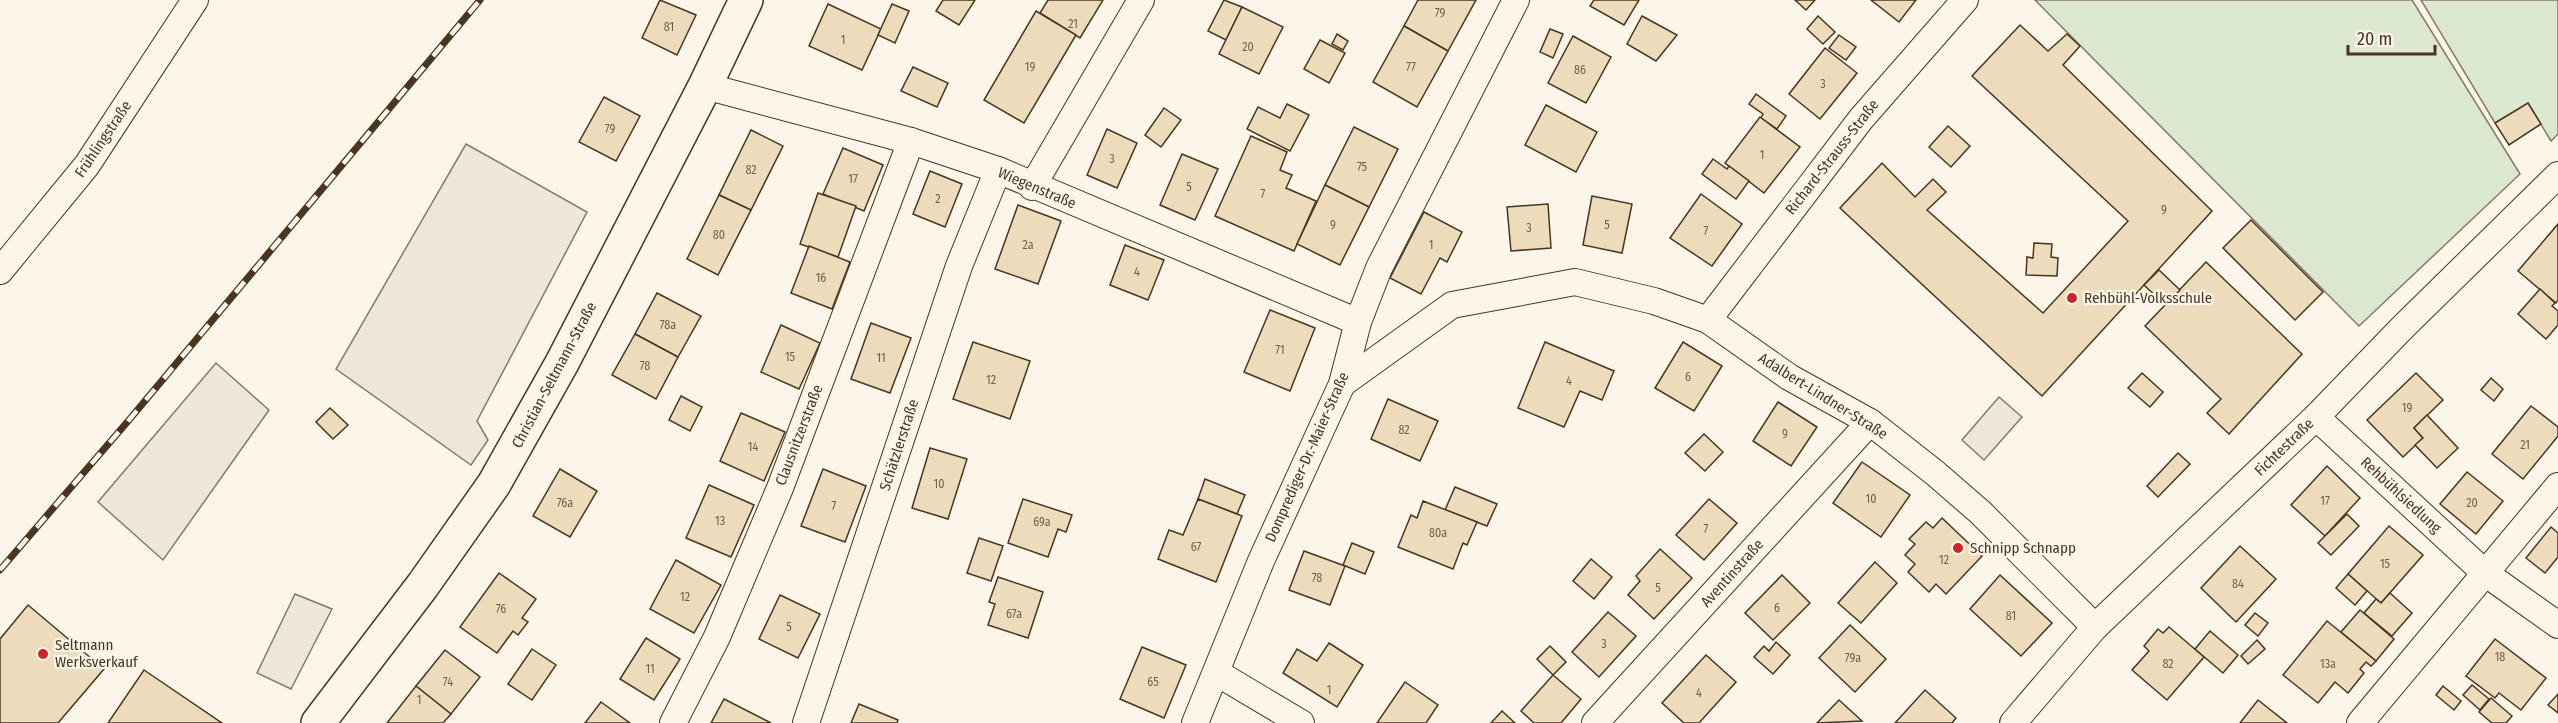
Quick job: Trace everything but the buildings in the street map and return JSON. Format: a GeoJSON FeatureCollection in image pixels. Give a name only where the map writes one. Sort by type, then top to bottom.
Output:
{"type":"FeatureCollection","features":[{"type":"Feature","properties":{"kind":"main road","name":"Christian-Seltmann-Straße"},"geometry":{"type":"LineString","coordinates":[[318,723],[423,585],[494,484],[562,363],[705,86],[746,0]]}},
{"type":"Feature","properties":{"kind":"street","name":"Frühlingstraße"},"geometry":{"type":"LineString","coordinates":[[0,271],[87,165],[195,0]]}},
{"type":"Feature","properties":{"kind":"street"},"geometry":{"type":"LineString","coordinates":[[1032,186],[1141,0]]}},
{"type":"Feature","properties":{"kind":"street","name":"Domprediger-Dr.-Maier-Straße"},"geometry":{"type":"LineString","coordinates":[[1195,723],[1261,561],[1342,384],[1358,322],[1379,268],[1516,0]]}},
{"type":"Feature","properties":{"kind":"street","name":"Richard-Strauss-Straße"},"geometry":{"type":"LineString","coordinates":[[1708,320],[1861,119],[1965,0]]}},
{"type":"Feature","properties":{"kind":"street","name":"Wiegenstraße"},"geometry":{"type":"LineString","coordinates":[[705,86],[911,141],[998,170],[1358,322]]}},
{"type":"Feature","properties":{"kind":"street","name":"Clausnitzerstraße"},"geometry":{"type":"LineString","coordinates":[[673,723],[717,637],[780,488],[911,141]]}},
{"type":"Feature","properties":{"kind":"street","name":"Schätzlerstraße"},"geometry":{"type":"LineString","coordinates":[[806,723],[959,266],[998,170]]}},
{"type":"Feature","properties":{"kind":"street","name":"Fichtestraße"},"geometry":{"type":"LineString","coordinates":[[2013,723],[2095,627],[2316,417],[2402,328],[2558,175]]}},
{"type":"Feature","properties":{"kind":"street","name":"Adalbert-Lindner-Straße"},"geometry":{"type":"LineString","coordinates":[[1342,384],[1452,305],[1575,282],[1654,301],[1708,320],[1789,377],[1870,422],[1980,512],[2095,627]]}},
{"type":"Feature","properties":{"kind":"street","name":"Rehbühlsiedlung"},"geometry":{"type":"LineString","coordinates":[[2316,417],[2485,573],[2558,625]]}},
{"type":"Feature","properties":{"kind":"street","name":"Aventinstraße"},"geometry":{"type":"LineString","coordinates":[[1595,723],[1870,422]]}},
{"type":"Feature","properties":{"kind":"street"},"geometry":{"type":"LineString","coordinates":[[2360,723],[2558,486]]}},
{"type":"Feature","properties":{"kind":"street"},"geometry":{"type":"LineString","coordinates":[[1216,673],[1301,723]]}},
{"type":"Feature","properties":{"kind":"green space"},"geometry":{"type":"Polygon","coordinates":[[[2035,0],[2412,0],[2520,174],[2359,326],[2035,0]]]}},
{"type":"Feature","properties":{"kind":"green space"},"geometry":{"type":"Polygon","coordinates":[[[2421,0],[2558,0],[2558,134],[2551,141],[2528,103],[2495,123],[2421,0]]]}},
{"type":"Feature","properties":{"kind":"shaded area"},"geometry":{"type":"Polygon","coordinates":[[[466,144],[587,212],[477,421],[488,440],[471,465],[336,369],[466,144]]]}},
{"type":"Feature","properties":{"kind":"shaded area"},"geometry":{"type":"Polygon","coordinates":[[[216,363],[269,410],[163,560],[98,502],[216,363]]]}},
{"type":"Feature","properties":{"kind":"shaded area"},"geometry":{"type":"Polygon","coordinates":[[[1999,397],[2022,417],[1984,460],[1962,440],[1999,397]]]}},
{"type":"Feature","properties":{"kind":"shaded area"},"geometry":{"type":"Polygon","coordinates":[[[295,594],[332,609],[291,689],[257,673],[295,594]]]}},
{"type":"Feature","properties":{"kind":"railway"},"geometry":{"type":"LineString","coordinates":[[0,570],[129,420],[480,0]]}},
{"type":"Feature","properties":{"kind":"place","name":"Rehbühl-Volksschule"},"geometry":{"type":"Point","coordinates":[2072,298]}},
{"type":"Feature","properties":{"kind":"place","name":"Schnipp Schnapp"},"geometry":{"type":"Point","coordinates":[1958,548]}},
{"type":"Feature","properties":{"kind":"place","name":"Seltmann Werksverkauf"},"geometry":{"type":"Point","coordinates":[43,654]}}]}
